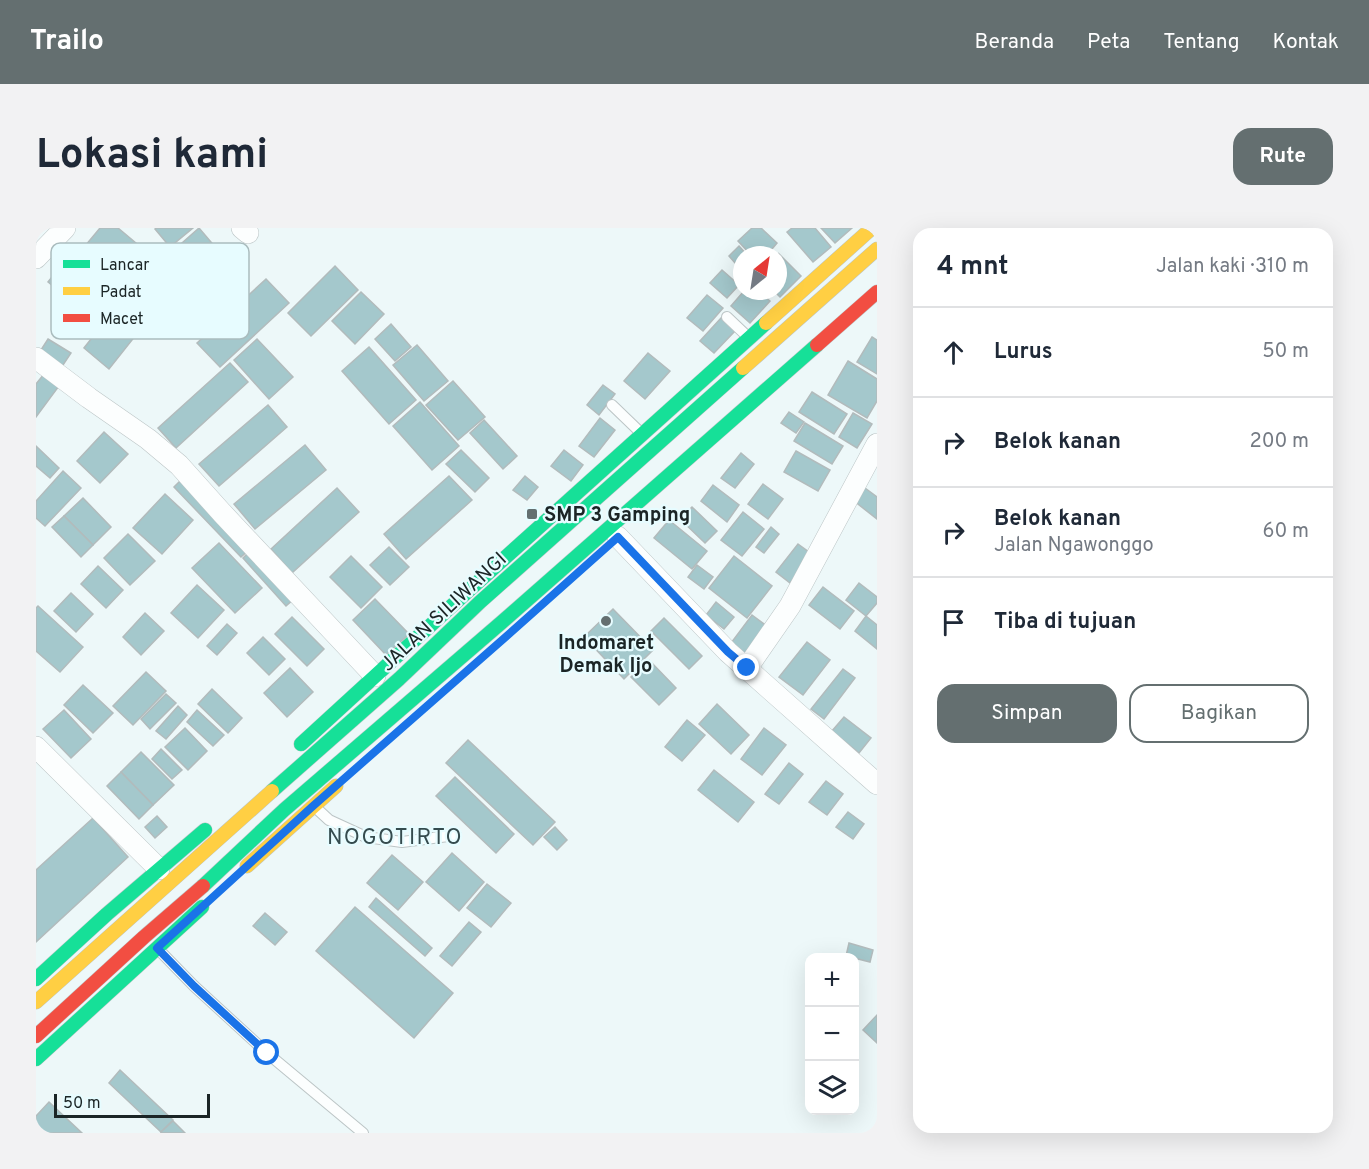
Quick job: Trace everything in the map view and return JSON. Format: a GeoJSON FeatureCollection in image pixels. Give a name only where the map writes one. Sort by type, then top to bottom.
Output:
{"type":"FeatureCollection","features":[{"type":"Feature","properties":{"kind":"main road"},"geometry":{"type":"LineString","coordinates":[[292,752],[872,228]]}},
{"type":"Feature","properties":{"kind":"main road","name":"JALAN SILIWANGI"},"geometry":{"type":"LineString","coordinates":[[36,1002],[399,679],[480,602],[877,249]]}},
{"type":"Feature","properties":{"kind":"main road"},"geometry":{"type":"LineString","coordinates":[[36,1035],[284,810],[336,765],[506,628],[877,292]]}},
{"type":"Feature","properties":{"kind":"main road"},"geometry":{"type":"LineString","coordinates":[[551,597],[873,311]]}},
{"type":"Feature","properties":{"kind":"main road"},"geometry":{"type":"LineString","coordinates":[[468,591],[480,602]]}},
{"type":"Feature","properties":{"kind":"main road"},"geometry":{"type":"LineString","coordinates":[[322,746],[336,765]]}},
{"type":"Feature","properties":{"kind":"main road"},"geometry":{"type":"LineString","coordinates":[[235,877],[349,775]]}},
{"type":"Feature","properties":{"kind":"main road"},"geometry":{"type":"LineString","coordinates":[[271,792],[284,810]]}},
{"type":"Feature","properties":{"kind":"main road"},"geometry":{"type":"LineString","coordinates":[[36,979],[212,824]]}},
{"type":"Feature","properties":{"kind":"main road"},"geometry":{"type":"LineString","coordinates":[[36,1059],[209,901]]}},
{"type":"Feature","properties":{"kind":"street"},"geometry":{"type":"LineString","coordinates":[[36,258],[64,228]]}},
{"type":"Feature","properties":{"kind":"street"},"geometry":{"type":"LineString","coordinates":[[36,357],[179,465],[375,676]]}},
{"type":"Feature","properties":{"kind":"street"},"geometry":{"type":"LineString","coordinates":[[747,668],[790,606],[877,444]]}},
{"type":"Feature","properties":{"kind":"street"},"geometry":{"type":"LineString","coordinates":[[618,537],[728,652],[877,784]]}},
{"type":"Feature","properties":{"kind":"street"},"geometry":{"type":"LineString","coordinates":[[36,747],[159,869]]}},
{"type":"Feature","properties":{"kind":"lane"},"geometry":{"type":"LineString","coordinates":[[727,317],[749,339]]}},
{"type":"Feature","properties":{"kind":"lane"},"geometry":{"type":"LineString","coordinates":[[612,405],[642,435]]}},
{"type":"Feature","properties":{"kind":"lane"},"geometry":{"type":"LineString","coordinates":[[313,806],[329,820],[366,837],[402,842],[456,835]]}},
{"type":"Feature","properties":{"kind":"lane"},"geometry":{"type":"LineString","coordinates":[[144,937],[267,1053],[363,1133]]}},
{"type":"Feature","properties":{"kind":"building"},"geometry":{"type":"Polygon","coordinates":[[[100,228],[118,228],[136,243],[88,243],[100,228]]]}},
{"type":"Feature","properties":{"kind":"building"},"geometry":{"type":"Polygon","coordinates":[[[193,228],[175,243],[167,243],[155,229],[193,228]]]}},
{"type":"Feature","properties":{"kind":"building"},"geometry":{"type":"Polygon","coordinates":[[[199,228],[212,243],[182,243],[199,228]]]}},
{"type":"Feature","properties":{"kind":"building"},"geometry":{"type":"Polygon","coordinates":[[[752,228],[761,228],[777,243],[774,246],[743,246],[738,241],[752,228]]]}},
{"type":"Feature","properties":{"kind":"building"},"geometry":{"type":"Polygon","coordinates":[[[792,228],[815,228],[831,247],[813,262],[787,232],[792,228]]]}},
{"type":"Feature","properties":{"kind":"building"},"geometry":{"type":"Polygon","coordinates":[[[821,228],[852,228],[835,243],[821,228]]]}},
{"type":"Feature","properties":{"kind":"building"},"geometry":{"type":"Polygon","coordinates":[[[787,262],[801,276],[787,290],[787,262]]]}},
{"type":"Feature","properties":{"kind":"building"},"geometry":{"type":"Polygon","coordinates":[[[335,266],[358,290],[311,336],[288,313],[335,266]]]}},
{"type":"Feature","properties":{"kind":"building"},"geometry":{"type":"Polygon","coordinates":[[[722,270],[733,280],[733,292],[727,298],[710,283],[722,270]]]}},
{"type":"Feature","properties":{"kind":"building"},"geometry":{"type":"Polygon","coordinates":[[[266,279],[289,303],[220,367],[197,343],[201,339],[249,339],[249,295],[266,279]]]}},
{"type":"Feature","properties":{"kind":"building"},"geometry":{"type":"Polygon","coordinates":[[[361,292],[384,314],[355,344],[332,321],[361,292]]]}},
{"type":"Feature","properties":{"kind":"building"},"geometry":{"type":"Polygon","coordinates":[[[707,295],[723,308],[703,331],[687,318],[707,295]]]}},
{"type":"Feature","properties":{"kind":"building"},"geometry":{"type":"Polygon","coordinates":[[[736,300],[770,301],[750,323],[731,306],[736,300]]]}},
{"type":"Feature","properties":{"kind":"building"},"geometry":{"type":"Polygon","coordinates":[[[721,318],[735,331],[714,353],[700,341],[721,318]]]}},
{"type":"Feature","properties":{"kind":"building"},"geometry":{"type":"Polygon","coordinates":[[[391,324],[411,347],[395,361],[375,339],[391,324]]]}},
{"type":"Feature","properties":{"kind":"building"},"geometry":{"type":"Polygon","coordinates":[[[872,337],[877,340],[877,374],[857,362],[872,337]]]}},
{"type":"Feature","properties":{"kind":"building"},"geometry":{"type":"Polygon","coordinates":[[[48,339],[71,353],[61,368],[39,353],[48,339]]]}},
{"type":"Feature","properties":{"kind":"building"},"geometry":{"type":"Polygon","coordinates":[[[91,339],[133,339],[109,369],[84,348],[91,339]]]}},
{"type":"Feature","properties":{"kind":"building"},"geometry":{"type":"Polygon","coordinates":[[[257,339],[293,377],[269,399],[234,360],[257,339]]]}},
{"type":"Feature","properties":{"kind":"building"},"geometry":{"type":"Polygon","coordinates":[[[417,345],[448,381],[424,401],[393,365],[417,345]]]}},
{"type":"Feature","properties":{"kind":"building"},"geometry":{"type":"Polygon","coordinates":[[[369,347],[416,400],[389,424],[342,371],[369,347]]]}},
{"type":"Feature","properties":{"kind":"building"},"geometry":{"type":"Polygon","coordinates":[[[648,353],[670,371],[645,399],[624,381],[648,353]]]}},
{"type":"Feature","properties":{"kind":"building"},"geometry":{"type":"Polygon","coordinates":[[[848,361],[877,379],[877,401],[867,418],[828,395],[848,361]]]}},
{"type":"Feature","properties":{"kind":"building"},"geometry":{"type":"Polygon","coordinates":[[[230,363],[248,382],[176,448],[158,428],[230,363]]]}},
{"type":"Feature","properties":{"kind":"building"},"geometry":{"type":"Polygon","coordinates":[[[44,374],[59,386],[36,417],[36,384],[44,374]]]}},
{"type":"Feature","properties":{"kind":"building"},"geometry":{"type":"Polygon","coordinates":[[[453,381],[485,417],[458,440],[426,405],[453,381]]]}},
{"type":"Feature","properties":{"kind":"building"},"geometry":{"type":"Polygon","coordinates":[[[603,385],[615,394],[599,415],[587,405],[603,385]]]}},
{"type":"Feature","properties":{"kind":"building"},"geometry":{"type":"Polygon","coordinates":[[[812,392],[847,414],[834,434],[799,412],[812,392]]]}},
{"type":"Feature","properties":{"kind":"building"},"geometry":{"type":"Polygon","coordinates":[[[420,402],[459,446],[432,470],[393,426],[420,402]]]}},
{"type":"Feature","properties":{"kind":"building"},"geometry":{"type":"Polygon","coordinates":[[[268,405],[287,427],[219,486],[199,464],[268,405]]]}},
{"type":"Feature","properties":{"kind":"building"},"geometry":{"type":"Polygon","coordinates":[[[789,412],[804,422],[796,433],[781,423],[789,412]]]}},
{"type":"Feature","properties":{"kind":"building"},"geometry":{"type":"Polygon","coordinates":[[[853,413],[872,424],[857,448],[839,437],[853,413]]]}},
{"type":"Feature","properties":{"kind":"building"},"geometry":{"type":"Polygon","coordinates":[[[600,418],[615,430],[594,457],[579,446],[600,418]]]}},
{"type":"Feature","properties":{"kind":"building"},"geometry":{"type":"Polygon","coordinates":[[[484,420],[517,456],[503,469],[470,433],[484,420]]]}},
{"type":"Feature","properties":{"kind":"building"},"geometry":{"type":"Polygon","coordinates":[[[805,423],[843,446],[832,464],[794,441],[805,423]]]}},
{"type":"Feature","properties":{"kind":"building"},"geometry":{"type":"Polygon","coordinates":[[[104,432],[128,454],[100,483],[77,461],[104,432]]]}},
{"type":"Feature","properties":{"kind":"building"},"geometry":{"type":"Polygon","coordinates":[[[305,445],[326,470],[255,529],[234,504],[305,445]]]}},
{"type":"Feature","properties":{"kind":"building"},"geometry":{"type":"Polygon","coordinates":[[[36,446],[59,468],[50,478],[36,466],[36,446]]]}},
{"type":"Feature","properties":{"kind":"building"},"geometry":{"type":"Polygon","coordinates":[[[461,450],[489,478],[475,492],[446,464],[461,450]]]}},
{"type":"Feature","properties":{"kind":"building"},"geometry":{"type":"Polygon","coordinates":[[[564,450],[583,465],[571,481],[551,466],[564,450]]]}},
{"type":"Feature","properties":{"kind":"building"},"geometry":{"type":"Polygon","coordinates":[[[796,451],[830,470],[818,491],[784,472],[796,451]]]}},
{"type":"Feature","properties":{"kind":"building"},"geometry":{"type":"Polygon","coordinates":[[[741,453],[754,464],[735,488],[721,478],[741,453]]]}},
{"type":"Feature","properties":{"kind":"building"},"geometry":{"type":"Polygon","coordinates":[[[63,471],[81,488],[45,526],[36,518],[36,501],[63,471]]]}},
{"type":"Feature","properties":{"kind":"building"},"geometry":{"type":"Polygon","coordinates":[[[449,476],[472,500],[406,559],[384,534],[449,476]]]}},
{"type":"Feature","properties":{"kind":"building"},"geometry":{"type":"Polygon","coordinates":[[[525,476],[538,487],[527,500],[513,490],[525,476]]]}},
{"type":"Feature","properties":{"kind":"building"},"geometry":{"type":"Polygon","coordinates":[[[182,479],[250,549],[241,557],[174,487],[182,479]]]}},
{"type":"Feature","properties":{"kind":"building"},"geometry":{"type":"Polygon","coordinates":[[[763,484],[783,499],[768,519],[748,504],[763,484]]]}},
{"type":"Feature","properties":{"kind":"building"},"geometry":{"type":"Polygon","coordinates":[[[713,485],[739,505],[727,522],[701,501],[713,485]]]}},
{"type":"Feature","properties":{"kind":"building"},"geometry":{"type":"Polygon","coordinates":[[[337,488],[359,512],[292,573],[271,549],[337,488]]]}},
{"type":"Feature","properties":{"kind":"building"},"geometry":{"type":"Polygon","coordinates":[[[865,488],[877,497],[877,519],[854,501],[865,488]]]}},
{"type":"Feature","properties":{"kind":"building"},"geometry":{"type":"Polygon","coordinates":[[[165,494],[193,520],[162,554],[133,528],[165,494]]]}},
{"type":"Feature","properties":{"kind":"building"},"geometry":{"type":"Polygon","coordinates":[[[83,498],[111,527],[93,545],[64,516],[83,498]]]}},
{"type":"Feature","properties":{"kind":"building"},"geometry":{"type":"Polygon","coordinates":[[[692,507],[717,531],[705,543],[680,519],[692,507]]]}},
{"type":"Feature","properties":{"kind":"building"},"geometry":{"type":"Polygon","coordinates":[[[743,512],[764,529],[742,556],[721,540],[743,512]]]}},
{"type":"Feature","properties":{"kind":"building"},"geometry":{"type":"Polygon","coordinates":[[[64,516],[93,545],[81,557],[52,527],[64,516]]]}},
{"type":"Feature","properties":{"kind":"building"},"geometry":{"type":"Polygon","coordinates":[[[669,520],[707,551],[692,569],[654,538],[669,520]]]}},
{"type":"Feature","properties":{"kind":"building"},"geometry":{"type":"Polygon","coordinates":[[[771,527],[779,534],[764,553],[756,547],[771,527]]]}},
{"type":"Feature","properties":{"kind":"building"},"geometry":{"type":"Polygon","coordinates":[[[128,534],[155,561],[130,585],[104,558],[128,534]]]}},
{"type":"Feature","properties":{"kind":"building"},"geometry":{"type":"Polygon","coordinates":[[[219,543],[262,588],[235,613],[192,568],[219,543]]]}},
{"type":"Feature","properties":{"kind":"building"},"geometry":{"type":"Polygon","coordinates":[[[798,544],[813,555],[790,583],[776,572],[798,544]]]}},
{"type":"Feature","properties":{"kind":"building"},"geometry":{"type":"Polygon","coordinates":[[[389,547],[409,567],[390,585],[370,565],[389,547]]]}},
{"type":"Feature","properties":{"kind":"building"},"geometry":{"type":"Polygon","coordinates":[[[250,551],[294,599],[286,606],[243,558],[250,551]]]}},
{"type":"Feature","properties":{"kind":"building"},"geometry":{"type":"Polygon","coordinates":[[[351,556],[382,587],[361,608],[330,577],[351,556]]]}},
{"type":"Feature","properties":{"kind":"building"},"geometry":{"type":"Polygon","coordinates":[[[734,556],[772,586],[747,618],[709,588],[734,556]]]}},
{"type":"Feature","properties":{"kind":"building"},"geometry":{"type":"Polygon","coordinates":[[[697,565],[713,577],[704,589],[688,577],[697,565]]]}},
{"type":"Feature","properties":{"kind":"building"},"geometry":{"type":"Polygon","coordinates":[[[98,566],[123,590],[106,608],[81,584],[98,566]]]}},
{"type":"Feature","properties":{"kind":"building"},"geometry":{"type":"Polygon","coordinates":[[[859,583],[877,597],[877,603],[866,616],[846,600],[859,583]]]}},
{"type":"Feature","properties":{"kind":"building"},"geometry":{"type":"Polygon","coordinates":[[[197,585],[224,610],[198,638],[171,613],[197,585]]]}},
{"type":"Feature","properties":{"kind":"building"},"geometry":{"type":"Polygon","coordinates":[[[823,587],[854,611],[840,629],[809,605],[823,587]]]}},
{"type":"Feature","properties":{"kind":"building"},"geometry":{"type":"Polygon","coordinates":[[[71,593],[93,614],[76,632],[54,611],[71,593]]]}},
{"type":"Feature","properties":{"kind":"building"},"geometry":{"type":"Polygon","coordinates":[[[375,599],[409,634],[386,655],[353,620],[375,599]]]}},
{"type":"Feature","properties":{"kind":"building"},"geometry":{"type":"Polygon","coordinates":[[[716,602],[734,617],[724,629],[706,615],[716,602]]]}},
{"type":"Feature","properties":{"kind":"building"},"geometry":{"type":"Polygon","coordinates":[[[38,606],[83,647],[60,672],[36,651],[36,608],[38,606]]]}},
{"type":"Feature","properties":{"kind":"building"},"geometry":{"type":"Polygon","coordinates":[[[613,609],[653,650],[624,679],[584,637],[613,609]]]}},
{"type":"Feature","properties":{"kind":"building"},"geometry":{"type":"Polygon","coordinates":[[[145,613],[164,631],[141,655],[123,637],[145,613]]]}},
{"type":"Feature","properties":{"kind":"building"},"geometry":{"type":"Polygon","coordinates":[[[752,615],[772,630],[750,658],[731,643],[752,615]]]}},
{"type":"Feature","properties":{"kind":"building"},"geometry":{"type":"Polygon","coordinates":[[[866,616],[877,625],[877,649],[855,631],[866,616]]]}},
{"type":"Feature","properties":{"kind":"building"},"geometry":{"type":"Polygon","coordinates":[[[292,617],[324,649],[307,666],[275,634],[292,617]]]}},
{"type":"Feature","properties":{"kind":"building"},"geometry":{"type":"Polygon","coordinates":[[[664,618],[702,656],[689,669],[651,631],[664,618]]]}},
{"type":"Feature","properties":{"kind":"building"},"geometry":{"type":"Polygon","coordinates":[[[227,624],[237,633],[217,655],[207,646],[227,624]]]}},
{"type":"Feature","properties":{"kind":"building"},"geometry":{"type":"Polygon","coordinates":[[[263,637],[285,659],[269,675],[247,653],[263,637]]]}},
{"type":"Feature","properties":{"kind":"building"},"geometry":{"type":"Polygon","coordinates":[[[807,642],[830,660],[803,695],[779,677],[807,642]]]}},
{"type":"Feature","properties":{"kind":"building"},"geometry":{"type":"Polygon","coordinates":[[[649,660],[676,688],[659,705],[631,677],[649,660]]]}},
{"type":"Feature","properties":{"kind":"building"},"geometry":{"type":"Polygon","coordinates":[[[290,668],[313,692],[287,717],[264,693],[290,668]]]}},
{"type":"Feature","properties":{"kind":"building"},"geometry":{"type":"Polygon","coordinates":[[[843,669],[855,678],[824,719],[811,709],[843,669]]]}},
{"type":"Feature","properties":{"kind":"building"},"geometry":{"type":"Polygon","coordinates":[[[146,672],[166,691],[133,725],[113,706],[146,672]]]}},
{"type":"Feature","properties":{"kind":"building"},"geometry":{"type":"Polygon","coordinates":[[[83,685],[113,713],[93,733],[64,705],[83,685]]]}},
{"type":"Feature","properties":{"kind":"building"},"geometry":{"type":"Polygon","coordinates":[[[212,689],[242,718],[228,733],[198,704],[212,689]]]}},
{"type":"Feature","properties":{"kind":"building"},"geometry":{"type":"Polygon","coordinates":[[[166,694],[176,703],[150,729],[141,719],[166,694]]]}},
{"type":"Feature","properties":{"kind":"building"},"geometry":{"type":"Polygon","coordinates":[[[717,704],[749,735],[731,754],[699,724],[717,704]]]}},
{"type":"Feature","properties":{"kind":"building"},"geometry":{"type":"Polygon","coordinates":[[[178,706],[187,715],[166,739],[156,731],[178,706]]]}},
{"type":"Feature","properties":{"kind":"building"},"geometry":{"type":"Polygon","coordinates":[[[64,710],[91,739],[71,758],[43,729],[64,710]]]}},
{"type":"Feature","properties":{"kind":"building"},"geometry":{"type":"Polygon","coordinates":[[[197,710],[224,735],[213,746],[187,722],[197,710]]]}},
{"type":"Feature","properties":{"kind":"building"},"geometry":{"type":"Polygon","coordinates":[[[844,717],[871,738],[859,753],[832,731],[844,717]]]}},
{"type":"Feature","properties":{"kind":"building"},"geometry":{"type":"Polygon","coordinates":[[[687,720],[705,735],[682,761],[665,747],[687,720]]]}},
{"type":"Feature","properties":{"kind":"building"},"geometry":{"type":"Polygon","coordinates":[[[185,728],[207,751],[188,770],[165,747],[185,728]]]}},
{"type":"Feature","properties":{"kind":"building"},"geometry":{"type":"Polygon","coordinates":[[[764,728],[786,745],[762,775],[741,759],[764,728]]]}},
{"type":"Feature","properties":{"kind":"building"},"geometry":{"type":"Polygon","coordinates":[[[468,740],[555,822],[533,845],[446,763],[468,740]]]}},
{"type":"Feature","properties":{"kind":"building"},"geometry":{"type":"Polygon","coordinates":[[[161,749],[182,770],[172,779],[152,759],[161,749]]]}},
{"type":"Feature","properties":{"kind":"building"},"geometry":{"type":"Polygon","coordinates":[[[141,752],[174,785],[153,805],[121,772],[141,752]]]}},
{"type":"Feature","properties":{"kind":"building"},"geometry":{"type":"Polygon","coordinates":[[[789,763],[803,774],[779,804],[765,794],[789,763]]]}},
{"type":"Feature","properties":{"kind":"building"},"geometry":{"type":"Polygon","coordinates":[[[714,770],[754,802],[738,822],[698,790],[714,770]]]}},
{"type":"Feature","properties":{"kind":"building"},"geometry":{"type":"Polygon","coordinates":[[[121,772],[153,805],[139,819],[107,786],[121,772]]]}},
{"type":"Feature","properties":{"kind":"building"},"geometry":{"type":"Polygon","coordinates":[[[455,777],[514,834],[496,853],[436,796],[455,777]]]}},
{"type":"Feature","properties":{"kind":"building"},"geometry":{"type":"Polygon","coordinates":[[[826,781],[843,794],[827,815],[809,802],[826,781]]]}},
{"type":"Feature","properties":{"kind":"building"},"geometry":{"type":"Polygon","coordinates":[[[848,812],[864,824],[853,839],[836,827],[848,812]]]}},
{"type":"Feature","properties":{"kind":"building"},"geometry":{"type":"Polygon","coordinates":[[[157,816],[167,827],[155,838],[145,827],[157,816]]]}},
{"type":"Feature","properties":{"kind":"building"},"geometry":{"type":"Polygon","coordinates":[[[93,818],[128,857],[36,942],[36,870],[93,818]]]}},
{"type":"Feature","properties":{"kind":"building"},"geometry":{"type":"Polygon","coordinates":[[[555,827],[567,840],[557,850],[544,837],[555,827]]]}},
{"type":"Feature","properties":{"kind":"building"},"geometry":{"type":"Polygon","coordinates":[[[452,853],[484,882],[459,911],[426,882],[452,853]]]}},
{"type":"Feature","properties":{"kind":"building"},"geometry":{"type":"Polygon","coordinates":[[[392,855],[423,882],[398,910],[367,883],[392,855]]]}},
{"type":"Feature","properties":{"kind":"building"},"geometry":{"type":"Polygon","coordinates":[[[487,884],[511,903],[491,927],[467,908],[487,884]]]}},
{"type":"Feature","properties":{"kind":"building"},"geometry":{"type":"Polygon","coordinates":[[[376,898],[432,948],[425,956],[369,907],[376,898]]]}},
{"type":"Feature","properties":{"kind":"building"},"geometry":{"type":"Polygon","coordinates":[[[355,907],[453,993],[414,1038],[316,951],[355,907]]]}},
{"type":"Feature","properties":{"kind":"building"},"geometry":{"type":"Polygon","coordinates":[[[265,913],[287,932],[275,945],[253,926],[265,913]]]}},
{"type":"Feature","properties":{"kind":"building"},"geometry":{"type":"Polygon","coordinates":[[[469,922],[481,932],[452,966],[440,956],[469,922]]]}},
{"type":"Feature","properties":{"kind":"building"},"geometry":{"type":"Polygon","coordinates":[[[849,943],[873,950],[870,962],[859,959],[859,953],[847,953],[849,943]]]}},
{"type":"Feature","properties":{"kind":"building"},"geometry":{"type":"Polygon","coordinates":[[[877,1015],[877,1043],[863,1030],[877,1015]]]}},
{"type":"Feature","properties":{"kind":"building"},"geometry":{"type":"Polygon","coordinates":[[[120,1070],[173,1120],[161,1132],[109,1083],[120,1070]]]}},
{"type":"Feature","properties":{"kind":"building"},"geometry":{"type":"Polygon","coordinates":[[[49,1102],[82,1133],[45,1133],[36,1125],[36,1116],[49,1102]]]}},
{"type":"Feature","properties":{"kind":"building"},"geometry":{"type":"Polygon","coordinates":[[[173,1121],[185,1133],[161,1133],[161,1132],[173,1121]]]}},
{"type":"Feature","properties":{"kind":"traffic: fast"},"geometry":{"type":"LineString","coordinates":[[301,744],[766,323]]}},
{"type":"Feature","properties":{"kind":"traffic: fast"},"geometry":{"type":"LineString","coordinates":[[203,886],[284,810],[817,345]]}},
{"type":"Feature","properties":{"kind":"traffic: fast"},"geometry":{"type":"LineString","coordinates":[[272,791],[743,368]]}},
{"type":"Feature","properties":{"kind":"traffic: fast"},"geometry":{"type":"LineString","coordinates":[[36,979],[107,914],[205,830]]}},
{"type":"Feature","properties":{"kind":"traffic: fast"},"geometry":{"type":"LineString","coordinates":[[36,1059],[202,907]]}},
{"type":"Feature","properties":{"kind":"traffic: slow"},"geometry":{"type":"LineString","coordinates":[[766,323],[872,228]]}},
{"type":"Feature","properties":{"kind":"traffic: slow"},"geometry":{"type":"LineString","coordinates":[[743,368],[877,249]]}},
{"type":"Feature","properties":{"kind":"traffic: slow"},"geometry":{"type":"LineString","coordinates":[[247,866],[336,786]]}},
{"type":"Feature","properties":{"kind":"traffic: slow"},"geometry":{"type":"LineString","coordinates":[[36,1002],[272,791]]}},
{"type":"Feature","properties":{"kind":"traffic: jam"},"geometry":{"type":"LineString","coordinates":[[817,345],[877,292]]}},
{"type":"Feature","properties":{"kind":"traffic: jam"},"geometry":{"type":"LineString","coordinates":[[36,1036],[203,886]]}},
{"type":"Feature","properties":{"kind":"place","name":"SMP 3 Gamping"},"geometry":{"type":"Point","coordinates":[532,514]}},
{"type":"Feature","properties":{"kind":"place","name":"Indomaret Demak Ijo"},"geometry":{"type":"Point","coordinates":[606,621]}},
{"type":"Feature","properties":{"kind":"district","name":"NOGOTIRTO"},"geometry":{"type":"Point","coordinates":[395,836]}},
{"type":"Feature","properties":{"kind":"route"},"geometry":{"type":"LineString","coordinates":[[267,1053],[194,986],[157,948],[313,806],[618,537],[728,652],[747,668]]}}]}
